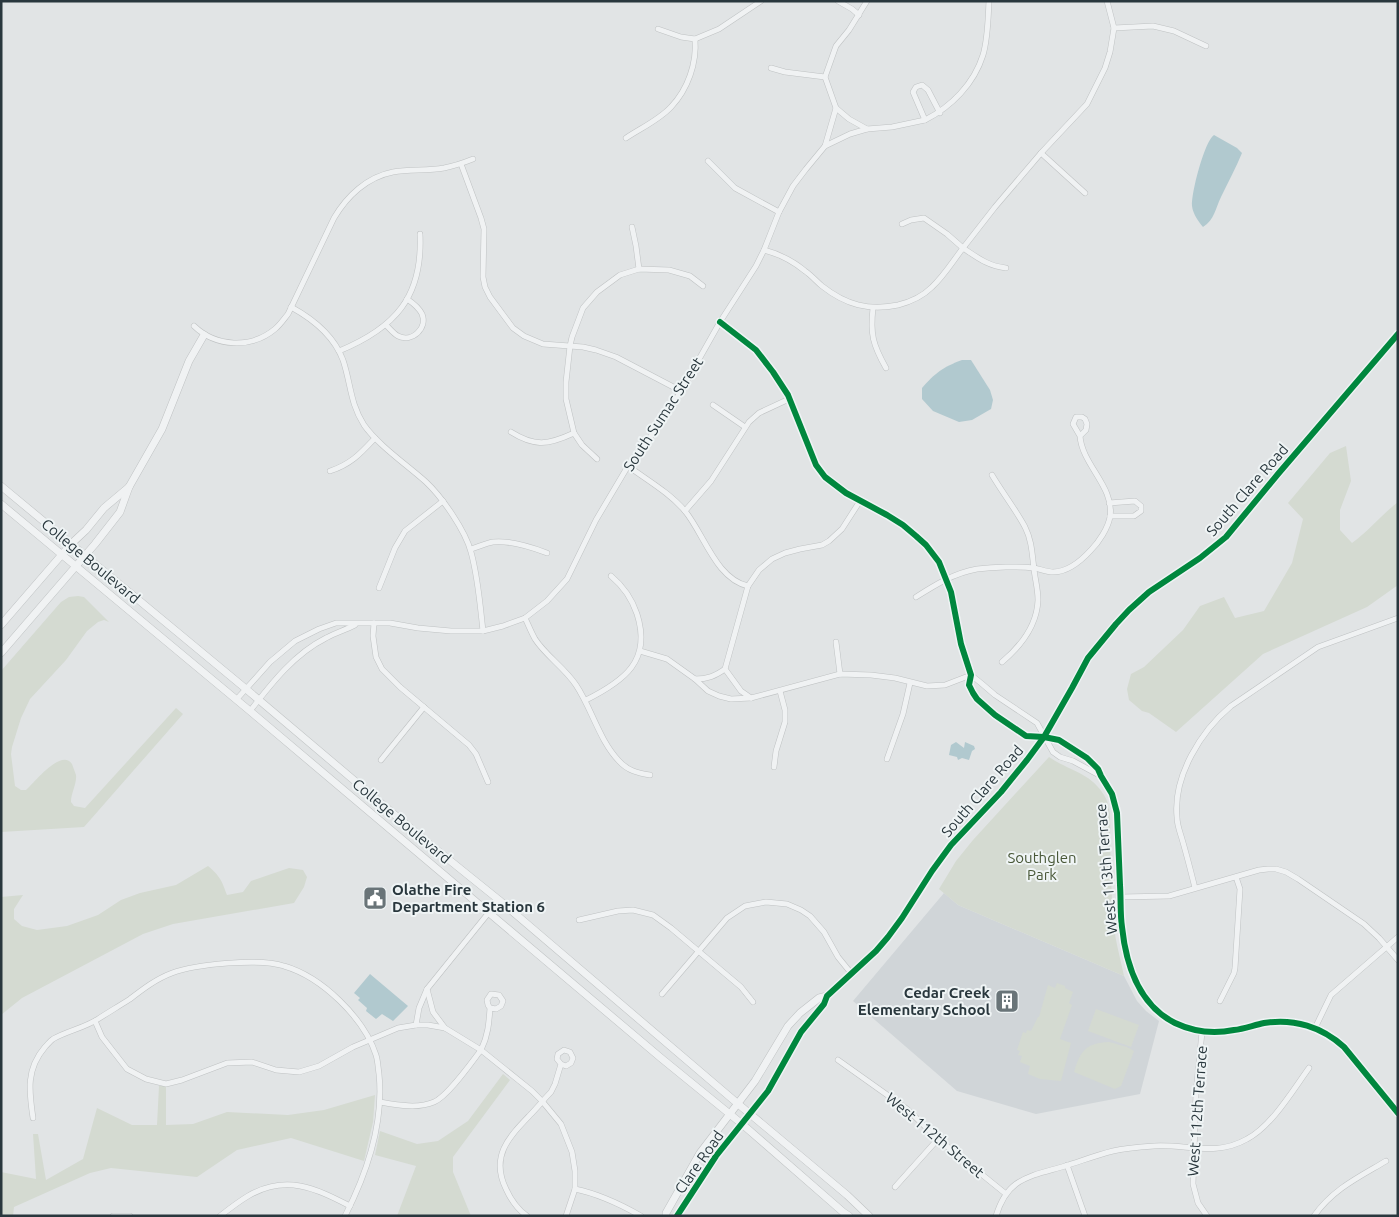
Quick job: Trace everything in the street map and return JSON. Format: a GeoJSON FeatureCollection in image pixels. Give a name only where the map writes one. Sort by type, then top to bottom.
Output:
{"type":"FeatureCollection","features":[{"type":"Feature","properties":{"kind":"street"},"geometry":{"type":"LineString","coordinates":[[838,1],[859,15]]}},
{"type":"Feature","properties":{"kind":"street"},"geometry":{"type":"LineString","coordinates":[[867,1],[849,30],[836,46],[825,77],[836,108],[849,119],[867,129]]}},
{"type":"Feature","properties":{"kind":"street","name":"South Sumac Street"},"geometry":{"type":"LineString","coordinates":[[236,700],[270,662],[295,641],[336,623],[390,623],[451,631],[483,631],[525,618],[547,601],[567,579],[596,520],[628,466],[658,427],[681,391],[720,322],[756,266],[778,212],[793,186],[825,146],[850,134],[867,129],[892,127],[925,120],[940,113],[953,101],[970,83],[983,56],[987,34],[988,1]]}},
{"type":"Feature","properties":{"kind":"street"},"geometry":{"type":"LineString","coordinates":[[764,250],[793,262],[835,295],[854,304],[873,308],[886,307],[905,303],[932,288],[995,207],[1041,153],[1087,104],[1105,68],[1110,52],[1114,28],[1107,1]]}},
{"type":"Feature","properties":{"kind":"street"},"geometry":{"type":"LineString","coordinates":[[658,29],[681,37],[694,39],[719,28],[758,2]]}},
{"type":"Feature","properties":{"kind":"street"},"geometry":{"type":"LineString","coordinates":[[1114,28],[1153,26],[1174,31],[1206,46]]}},
{"type":"Feature","properties":{"kind":"street"},"geometry":{"type":"LineString","coordinates":[[626,138],[664,113],[682,92],[691,74],[695,56],[694,39]]}},
{"type":"Feature","properties":{"kind":"street"},"geometry":{"type":"LineString","coordinates":[[771,68],[785,72],[825,77]]}},
{"type":"Feature","properties":{"kind":"street"},"geometry":{"type":"LineString","coordinates":[[925,120],[913,92],[916,87],[922,85],[928,90],[940,113]]}},
{"type":"Feature","properties":{"kind":"street"},"geometry":{"type":"LineString","coordinates":[[825,146],[836,108]]}},
{"type":"Feature","properties":{"kind":"street"},"geometry":{"type":"LineString","coordinates":[[1041,153],[1085,193]]}},
{"type":"Feature","properties":{"kind":"street"},"geometry":{"type":"LineString","coordinates":[[194,326],[204,335],[237,344],[249,342],[273,331],[280,325],[291,307],[334,218],[354,192],[376,177],[393,172],[442,168],[473,159]]}},
{"type":"Feature","properties":{"kind":"street"},"geometry":{"type":"LineString","coordinates":[[708,161],[735,188],[778,212]]}},
{"type":"Feature","properties":{"kind":"street"},"geometry":{"type":"LineString","coordinates":[[461,164],[484,229],[483,277],[485,287],[490,297],[513,328],[524,336],[543,344],[596,350],[616,357],[681,391]]}},
{"type":"Feature","properties":{"kind":"street"},"geometry":{"type":"LineString","coordinates":[[902,224],[924,218],[978,258],[994,267],[1006,268]]}},
{"type":"Feature","properties":{"kind":"street"},"geometry":{"type":"LineString","coordinates":[[632,227],[639,269]]}},
{"type":"Feature","properties":{"kind":"street"},"geometry":{"type":"LineString","coordinates":[[339,351],[364,339],[386,325],[399,312],[408,299],[418,270],[421,256],[420,234]]}},
{"type":"Feature","properties":{"kind":"street"},"geometry":{"type":"LineString","coordinates":[[597,458],[582,445],[574,433],[566,399],[570,346],[583,308],[597,292],[620,276],[639,269],[669,270],[690,276],[703,286]]}},
{"type":"Feature","properties":{"kind":"street"},"geometry":{"type":"LineString","coordinates":[[386,325],[399,336],[406,338],[418,333],[422,327],[422,314],[408,299]]}},
{"type":"Feature","properties":{"kind":"street"},"geometry":{"type":"LineString","coordinates":[[291,307],[313,321],[326,333],[339,351],[352,401],[359,416],[374,438],[428,484],[443,501],[458,524],[471,549],[483,631]]}},
{"type":"Feature","properties":{"kind":"street"},"geometry":{"type":"LineString","coordinates":[[873,308],[872,340],[886,368]]}},
{"type":"Feature","properties":{"kind":"street","name":"West 113th Terrace"},"geometry":{"type":"LineString","coordinates":[[720,322],[756,350],[773,372],[789,399],[816,465],[826,477],[837,487],[887,515],[916,536],[926,545],[939,562],[951,592],[961,644],[971,675],[969,685],[986,709],[1026,736],[1059,740],[1087,758],[1098,769],[1112,794],[1117,813],[1122,927],[1133,977],[1144,996],[1157,1011],[1168,1019],[1185,1028],[1202,1032],[1234,1031],[1265,1023],[1282,1022],[1299,1023],[1316,1028],[1335,1039],[1344,1047],[1398,1113]]}},
{"type":"Feature","properties":{"kind":"street","name":"South Clare Road"},"geometry":{"type":"LineString","coordinates":[[742,1124],[768,1091],[801,1032],[824,1004],[827,996],[876,951],[888,937],[951,845],[1001,792],[1044,737],[1088,658],[1116,624],[1149,592],[1200,558],[1226,537],[1398,334]]}},
{"type":"Feature","properties":{"kind":"street"},"geometry":{"type":"LineString","coordinates":[[1,653],[95,544],[120,512],[129,487],[162,429],[185,369],[204,335]]}},
{"type":"Feature","properties":{"kind":"street"},"geometry":{"type":"LineString","coordinates":[[685,511],[711,481],[745,427],[759,413],[789,399]]}},
{"type":"Feature","properties":{"kind":"street"},"geometry":{"type":"LineString","coordinates":[[713,405],[745,427]]}},
{"type":"Feature","properties":{"kind":"street"},"geometry":{"type":"LineString","coordinates":[[511,432],[536,444],[550,442],[574,433]]}},
{"type":"Feature","properties":{"kind":"street"},"geometry":{"type":"LineString","coordinates":[[916,597],[946,579],[969,571],[984,568],[1034,568],[1051,572],[1064,570],[1078,562],[1098,542],[1110,516],[1109,503],[1104,487],[1084,454],[1080,436]]}},
{"type":"Feature","properties":{"kind":"street"},"geometry":{"type":"LineString","coordinates":[[330,471],[342,467],[354,459],[374,438]]}},
{"type":"Feature","properties":{"kind":"street"},"geometry":{"type":"LineString","coordinates":[[628,466],[664,492],[685,511],[721,568],[732,579],[748,586]]}},
{"type":"Feature","properties":{"kind":"street"},"geometry":{"type":"LineString","coordinates":[[992,475],[1025,528],[1031,545],[1038,601],[1032,623],[1022,642],[1002,662]]}},
{"type":"Feature","properties":{"kind":"street","name":"College Boulevard"},"geometry":{"type":"LineString","coordinates":[[1,486],[498,900],[847,1195],[869,1216]]}},
{"type":"Feature","properties":{"kind":"street"},"geometry":{"type":"LineString","coordinates":[[1,625],[104,508],[129,487]]}},
{"type":"Feature","properties":{"kind":"street"},"geometry":{"type":"LineString","coordinates":[[379,588],[395,548],[405,531],[443,501]]}},
{"type":"Feature","properties":{"kind":"street"},"geometry":{"type":"LineString","coordinates":[[695,679],[707,679],[718,675],[726,669],[748,586],[759,570],[772,559],[784,553],[822,545],[829,541],[842,529],[860,501]]}},
{"type":"Feature","properties":{"kind":"street"},"geometry":{"type":"LineString","coordinates":[[1109,503],[1135,501],[1141,506],[1141,511],[1134,516],[1110,516]]}},
{"type":"Feature","properties":{"kind":"street","name":"College Boulevard"},"geometry":{"type":"LineString","coordinates":[[1,504],[742,1124],[849,1216]]}},
{"type":"Feature","properties":{"kind":"street"},"geometry":{"type":"LineString","coordinates":[[471,549],[493,542],[507,542],[547,553]]}},
{"type":"Feature","properties":{"kind":"street"},"geometry":{"type":"LineString","coordinates":[[586,700],[616,684],[627,672],[640,651],[642,637],[640,622],[634,605],[621,584],[611,576]]}},
{"type":"Feature","properties":{"kind":"street"},"geometry":{"type":"LineString","coordinates":[[525,618],[535,638],[564,669],[586,700],[605,741],[619,761],[637,773],[650,775]]}},
{"type":"Feature","properties":{"kind":"street"},"geometry":{"type":"LineString","coordinates":[[1195,888],[1178,824],[1177,806],[1178,795],[1186,768],[1205,733],[1222,713],[1231,706],[1318,648],[1398,618]]}},
{"type":"Feature","properties":{"kind":"street","name":"South Sumac Street"},"geometry":{"type":"LineString","coordinates":[[250,711],[288,666],[306,651],[325,638],[358,624]]}},
{"type":"Feature","properties":{"kind":"street"},"geometry":{"type":"LineString","coordinates":[[374,624],[373,640],[376,657],[382,670],[469,745],[476,754],[488,782]]}},
{"type":"Feature","properties":{"kind":"street"},"geometry":{"type":"LineString","coordinates":[[836,642],[840,674]]}},
{"type":"Feature","properties":{"kind":"street"},"geometry":{"type":"LineString","coordinates":[[640,651],[667,659],[708,691],[731,699],[751,698],[840,674],[895,678],[927,686],[939,686],[971,675],[995,696],[1037,723],[1053,752],[1101,776]]}},
{"type":"Feature","properties":{"kind":"street"},"geometry":{"type":"LineString","coordinates":[[726,669],[741,691],[751,698]]}},
{"type":"Feature","properties":{"kind":"street"},"geometry":{"type":"LineString","coordinates":[[887,759],[903,714],[910,683]]}},
{"type":"Feature","properties":{"kind":"street"},"geometry":{"type":"LineString","coordinates":[[774,768],[776,750],[785,722],[785,710],[780,691]]}},
{"type":"Feature","properties":{"kind":"street"},"geometry":{"type":"LineString","coordinates":[[381,760],[424,707]]}},
{"type":"Feature","properties":{"kind":"street"},"geometry":{"type":"LineString","coordinates":[[1121,896],[1169,896],[1236,877],[1268,869],[1276,869],[1298,878],[1364,924],[1398,960]]}},
{"type":"Feature","properties":{"kind":"street"},"geometry":{"type":"LineString","coordinates":[[1220,1001],[1235,968],[1240,888],[1236,877]]}},
{"type":"Feature","properties":{"kind":"street"},"geometry":{"type":"LineString","coordinates":[[416,1025],[419,1008],[427,989],[498,900]]}},
{"type":"Feature","properties":{"kind":"street"},"geometry":{"type":"LineString","coordinates":[[662,994],[726,918],[745,906],[766,902],[787,904],[802,910],[810,916],[818,924],[838,957],[851,973]]}},
{"type":"Feature","properties":{"kind":"street"},"geometry":{"type":"LineString","coordinates":[[579,920],[618,911],[633,910],[654,915],[699,950],[741,987],[753,1002]]}},
{"type":"Feature","properties":{"kind":"street"},"geometry":{"type":"LineString","coordinates":[[1316,1028],[1331,995],[1398,937]]}},
{"type":"Feature","properties":{"kind":"street"},"geometry":{"type":"LineString","coordinates":[[32,1118],[30,1102],[32,1066],[51,1040],[95,1021],[171,973],[196,966],[258,962],[284,966],[309,977],[349,1010],[369,1040],[377,1057],[380,1102],[370,1154],[361,1181],[344,1216]]}},
{"type":"Feature","properties":{"kind":"street"},"geometry":{"type":"LineString","coordinates":[[427,989],[433,1012],[446,1028],[481,1050],[542,1101],[561,1124],[572,1152],[575,1189],[566,1216]]}},
{"type":"Feature","properties":{"kind":"street","name":"South Clare Road"},"geometry":{"type":"LineString","coordinates":[[730,1114],[763,1069],[788,1026],[818,998],[827,996]]}},
{"type":"Feature","properties":{"kind":"street"},"geometry":{"type":"LineString","coordinates":[[380,1102],[418,1105],[435,1102],[449,1090],[481,1050],[488,1031],[490,1008]]}},
{"type":"Feature","properties":{"kind":"street"},"geometry":{"type":"LineString","coordinates":[[95,1021],[102,1037],[127,1069],[146,1079],[166,1084],[227,1063],[252,1062],[276,1070],[299,1072],[319,1066],[353,1047],[398,1028],[428,1025],[446,1028]]}},
{"type":"Feature","properties":{"kind":"street","name":"West 112th Terrace"},"geometry":{"type":"LineString","coordinates":[[1202,1032],[1196,1093],[1193,1184],[1198,1203],[1207,1216]]}},
{"type":"Feature","properties":{"kind":"street","name":"West 112th Street"},"geometry":{"type":"LineString","coordinates":[[838,1060],[907,1108],[938,1138],[1006,1194]]}},
{"type":"Feature","properties":{"kind":"street"},"geometry":{"type":"LineString","coordinates":[[527,1216],[513,1203],[502,1182],[499,1163],[503,1148],[507,1142],[551,1092],[561,1064]]}},
{"type":"Feature","properties":{"kind":"street"},"geometry":{"type":"LineString","coordinates":[[996,1216],[1000,1204],[1014,1185],[1033,1175],[1126,1148],[1156,1146],[1221,1149],[1248,1139],[1267,1124],[1309,1068]]}},
{"type":"Feature","properties":{"kind":"street","name":"Clare Road"},"geometry":{"type":"LineString","coordinates":[[666,1216],[700,1153],[730,1114]]}},
{"type":"Feature","properties":{"kind":"street","name":"Clare Road"},"geometry":{"type":"LineString","coordinates":[[677,1216],[716,1156],[742,1124]]}},
{"type":"Feature","properties":{"kind":"street"},"geometry":{"type":"LineString","coordinates":[[895,1186],[938,1138]]}},
{"type":"Feature","properties":{"kind":"street"},"geometry":{"type":"LineString","coordinates":[[1314,1216],[1322,1205],[1342,1187],[1386,1161]]}},
{"type":"Feature","properties":{"kind":"street"},"geometry":{"type":"LineString","coordinates":[[1067,1165],[1085,1216]]}},
{"type":"Feature","properties":{"kind":"street"},"geometry":{"type":"LineString","coordinates":[[220,1216],[255,1192],[284,1184],[306,1186],[350,1206]]}},
{"type":"Feature","properties":{"kind":"street"},"geometry":{"type":"LineString","coordinates":[[575,1189],[608,1199],[642,1216]]}},
{"type":"Feature","properties":{"kind":"street"},"geometry":{"type":"LineString","coordinates":[[113,1216],[130,1216]]}},
{"type":"Feature","properties":{"kind":"shaded area"},"geometry":{"type":"Polygon","coordinates":[[[944,893],[958,905],[1124,976],[1137,1001],[1159,1021],[1140,1094],[1036,1114],[957,1091],[853,1001],[944,893]]]}},
{"type":"Feature","properties":{"kind":"green space"},"geometry":{"type":"Polygon","coordinates":[[[1346,446],[1351,481],[1340,510],[1340,530],[1352,543],[1398,502],[1398,585],[1367,607],[1263,654],[1176,732],[1149,713],[1142,711],[1129,700],[1127,689],[1131,674],[1144,667],[1183,630],[1200,606],[1224,597],[1235,618],[1264,611],[1292,563],[1303,519],[1288,503],[1330,453],[1346,446]]]}},
{"type":"Feature","properties":{"kind":"green space"},"geometry":{"type":"Polygon","coordinates":[[[69,597],[84,597],[109,622],[104,620],[98,622],[87,631],[66,660],[30,699],[21,718],[12,747],[11,754],[15,786],[21,790],[26,790],[48,768],[61,760],[67,760],[72,764],[76,775],[71,802],[74,806],[85,808],[176,708],[183,714],[84,827],[1,832],[1,671],[61,602],[69,597]]]}},
{"type":"Feature","properties":{"kind":"green space","name":"Southglen Park"},"geometry":{"type":"Polygon","coordinates":[[[1049,757],[1092,781],[1107,800],[1110,817],[1111,888],[1114,924],[1124,976],[958,905],[939,889],[956,861],[973,840],[1049,757]]]}},
{"type":"Feature","properties":{"kind":"green space"},"geometry":{"type":"Polygon","coordinates":[[[208,866],[220,879],[227,895],[243,892],[251,881],[289,868],[303,870],[307,877],[304,887],[294,903],[173,924],[143,934],[22,998],[1,1015],[1,897],[23,895],[14,909],[14,919],[22,926],[37,930],[67,926],[98,915],[121,900],[140,893],[176,885],[208,866]]]}},
{"type":"Feature","properties":{"kind":"green space"},"geometry":{"type":"Polygon","coordinates":[[[1057,983],[1073,992],[1069,1003],[1072,1005],[1060,1039],[1071,1043],[1061,1081],[1040,1079],[1028,1074],[1030,1066],[1020,1062],[1022,1056],[1018,1055],[1020,1051],[1017,1050],[1023,1032],[1031,1031],[1039,1017],[1048,985],[1055,988],[1057,983]]]}},
{"type":"Feature","properties":{"kind":"green space"},"geometry":{"type":"Polygon","coordinates":[[[1096,1009],[1139,1025],[1131,1047],[1088,1031],[1096,1009]]]}},
{"type":"Feature","properties":{"kind":"green space"},"geometry":{"type":"Polygon","coordinates":[[[1109,1042],[1134,1051],[1121,1086],[1115,1089],[1074,1072],[1079,1059],[1089,1046],[1109,1042]]]}},
{"type":"Feature","properties":{"kind":"green space"},"geometry":{"type":"Polygon","coordinates":[[[503,1074],[510,1080],[453,1157],[453,1172],[471,1216],[397,1216],[416,1166],[375,1155],[380,1131],[417,1144],[438,1141],[468,1121],[503,1074]]]}},
{"type":"Feature","properties":{"kind":"green space"},"geometry":{"type":"Polygon","coordinates":[[[159,1086],[166,1086],[166,1125],[193,1124],[227,1112],[288,1115],[324,1110],[375,1095],[373,1122],[364,1161],[291,1138],[237,1150],[197,1177],[111,1168],[90,1173],[14,1207],[13,1216],[1,1216],[1,1172],[36,1179],[33,1134],[38,1134],[46,1180],[83,1159],[97,1108],[132,1125],[157,1125],[159,1086]]]}},
{"type":"Feature","properties":{"kind":"water"},"geometry":{"type":"Polygon","coordinates":[[[1214,135],[1237,148],[1242,153],[1212,217],[1203,227],[1193,212],[1192,200],[1202,157],[1214,135]]]}},
{"type":"Feature","properties":{"kind":"water"},"geometry":{"type":"Polygon","coordinates":[[[962,360],[971,360],[990,390],[993,400],[991,409],[972,420],[959,422],[933,411],[922,399],[922,388],[940,371],[962,360]]]}},
{"type":"Feature","properties":{"kind":"water"},"geometry":{"type":"Polygon","coordinates":[[[956,742],[964,748],[965,742],[974,746],[975,749],[972,751],[969,760],[962,758],[958,760],[957,757],[949,755],[951,745],[956,742]]]}},
{"type":"Feature","properties":{"kind":"water"},"geometry":{"type":"Polygon","coordinates":[[[370,974],[408,1006],[393,1021],[382,1014],[376,1019],[366,1011],[367,1008],[358,1000],[360,998],[354,993],[370,974]]]}},
{"type":"Feature","properties":{"kind":"cycle path"},"geometry":{"type":"LineString","coordinates":[[720,322],[756,350],[773,372],[788,395],[816,465],[825,477],[846,493],[903,525],[926,545],[939,562],[951,592],[961,644],[971,675],[969,685],[977,699],[995,715],[1026,736],[1059,740],[1087,758],[1098,769],[1112,794],[1117,813],[1121,917],[1127,956],[1136,982],[1152,1006],[1175,1023],[1204,1031],[1227,1031],[1275,1022],[1297,1023],[1317,1029],[1344,1047],[1398,1113]]}},
{"type":"Feature","properties":{"kind":"cycle path"},"geometry":{"type":"LineString","coordinates":[[677,1216],[716,1156],[768,1091],[801,1032],[824,1004],[827,996],[876,951],[888,937],[951,845],[1001,792],[1044,737],[1088,658],[1116,624],[1149,592],[1200,558],[1226,537],[1398,334]]}},
{"type":"Feature","properties":{"kind":"place","name":"Olathe Fire Department Station 6"},"geometry":{"type":"Point","coordinates":[375,898]}},
{"type":"Feature","properties":{"kind":"place","name":"Cedar Creek Elementary School"},"geometry":{"type":"Point","coordinates":[1007,1001]}}]}
